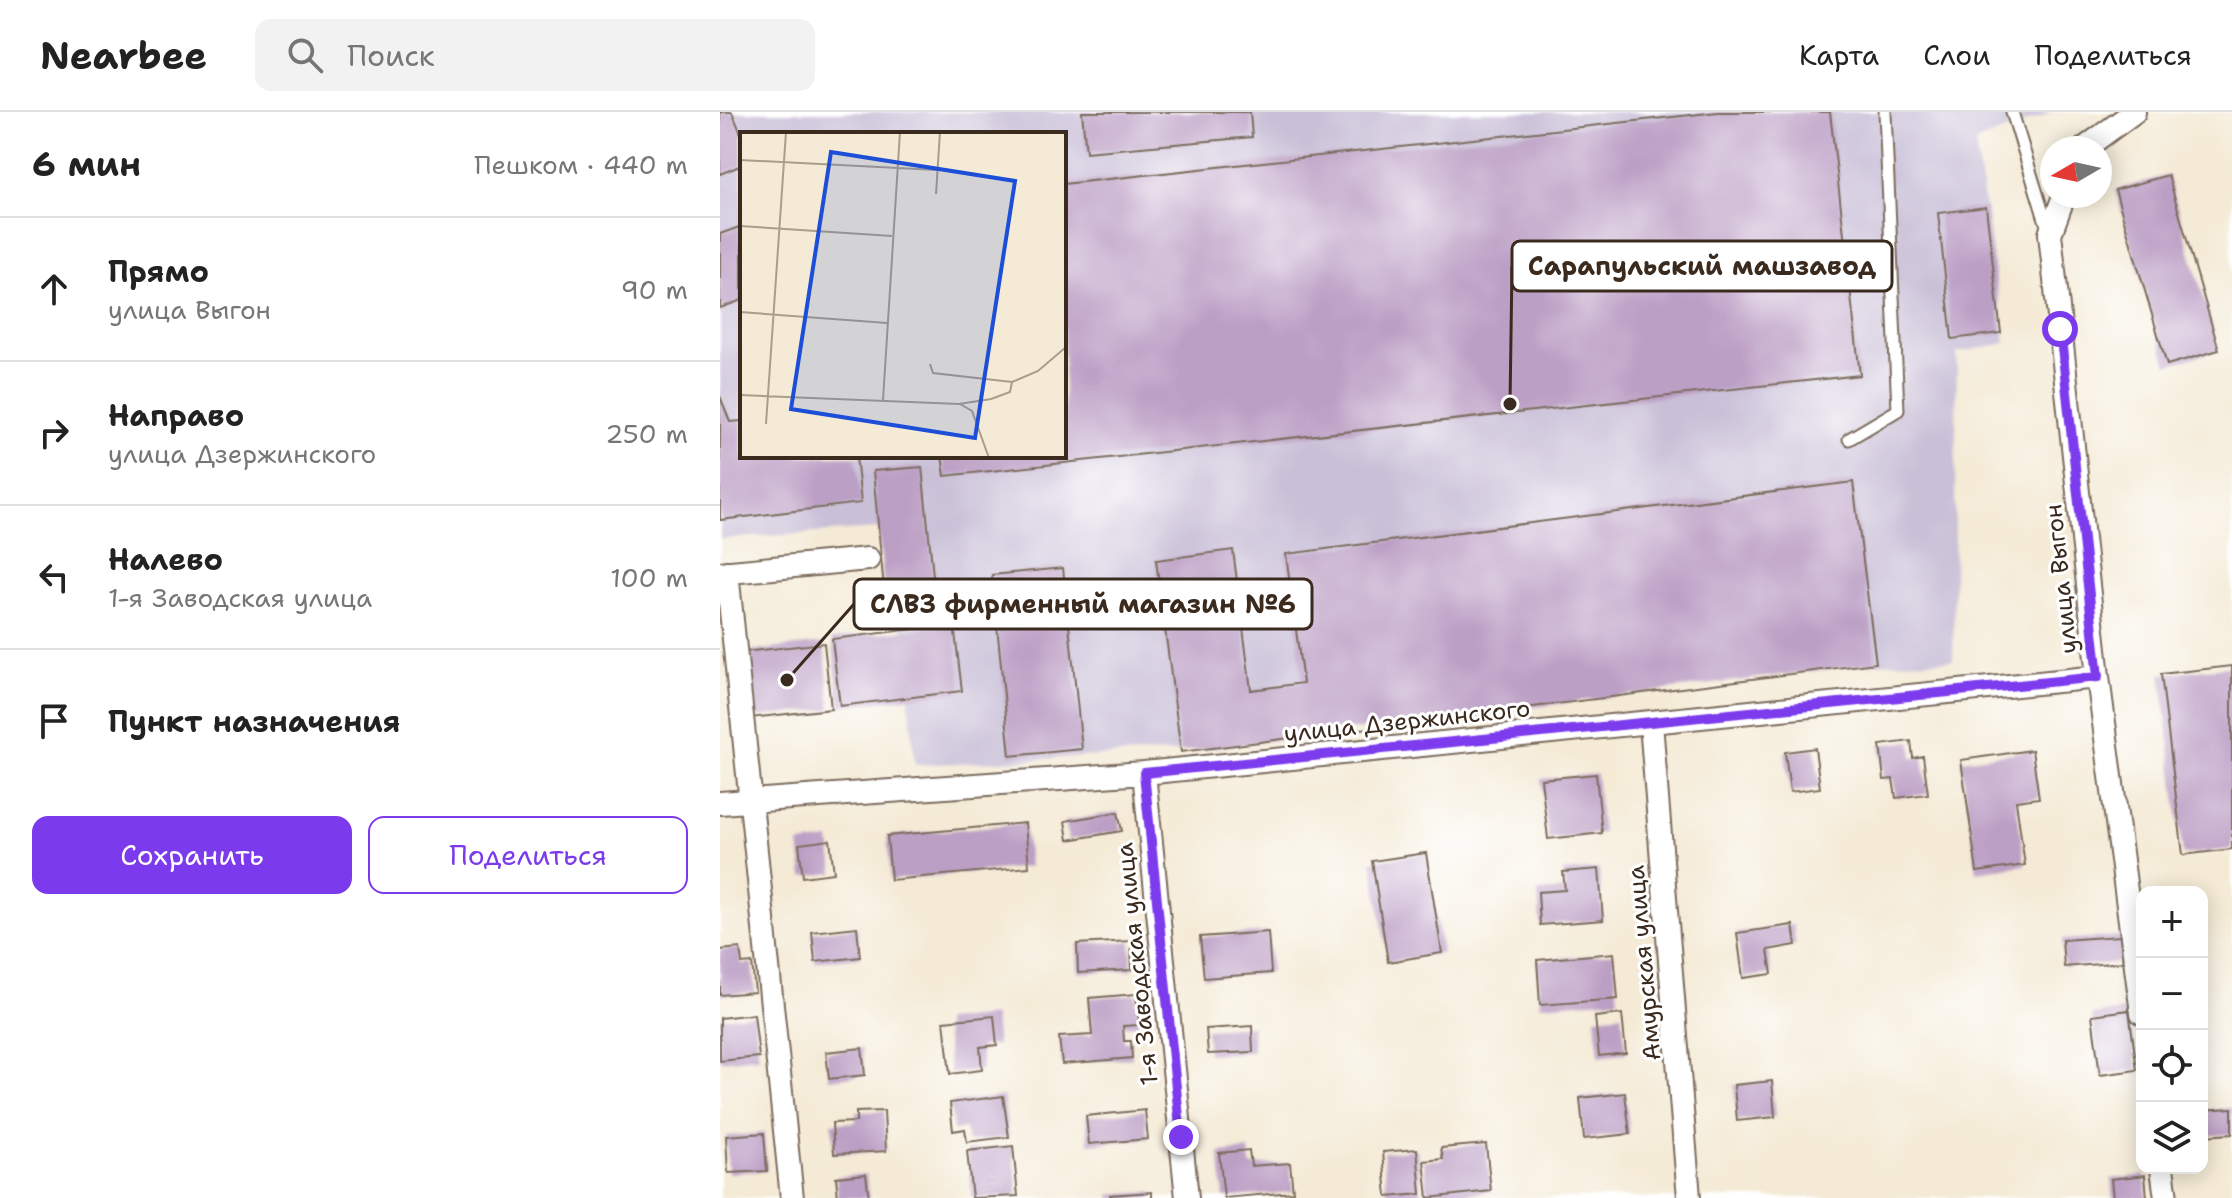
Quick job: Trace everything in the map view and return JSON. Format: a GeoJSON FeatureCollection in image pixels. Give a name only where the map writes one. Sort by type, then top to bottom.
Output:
{"type":"FeatureCollection","features":[{"type":"Feature","properties":{"kind":"street"},"geometry":{"type":"LineString","coordinates":[[2101,136],[2134,112]]}},
{"type":"Feature","properties":{"kind":"street"},"geometry":{"type":"LineString","coordinates":[[2050,234],[2060,208]]}},
{"type":"Feature","properties":{"kind":"street","name":"улица Выгон"},"geometry":{"type":"LineString","coordinates":[[2050,234],[2098,677],[2136,967]]}},
{"type":"Feature","properties":{"kind":"street"},"geometry":{"type":"LineString","coordinates":[[792,1198],[723,572],[868,559]]}},
{"type":"Feature","properties":{"kind":"street","name":"улица Дзержинского"},"geometry":{"type":"LineString","coordinates":[[720,803],[1144,773],[2098,677]]}},
{"type":"Feature","properties":{"kind":"street","name":"Амурская улица"},"geometry":{"type":"LineString","coordinates":[[1651,723],[1689,1198]]}},
{"type":"Feature","properties":{"kind":"street","name":"1-я Заводская улица"},"geometry":{"type":"LineString","coordinates":[[1144,773],[1187,1198]]}},
{"type":"Feature","properties":{"kind":"street"},"geometry":{"type":"LineString","coordinates":[[2163,1174],[2166,1198]]}},
{"type":"Feature","properties":{"kind":"lane"},"geometry":{"type":"LineString","coordinates":[[1849,439],[1898,410],[1885,112]]}},
{"type":"Feature","properties":{"kind":"lane"},"geometry":{"type":"LineString","coordinates":[[2012,112],[2050,234]]}},
{"type":"Feature","properties":{"kind":"shaded area"},"geometry":{"type":"Polygon","coordinates":[[[720,112],[2053,112],[1975,143],[2006,343],[1957,353],[1953,660],[1876,663],[1181,752],[915,765],[893,528],[720,539],[720,112]]]}},
{"type":"Feature","properties":{"kind":"building"},"geometry":{"type":"Polygon","coordinates":[[[720,112],[732,112],[740,132],[740,166],[720,174],[720,112]]]}},
{"type":"Feature","properties":{"kind":"building"},"geometry":{"type":"Polygon","coordinates":[[[1082,112],[1250,112],[1252,137],[1086,152],[1082,112]]]}},
{"type":"Feature","properties":{"kind":"building"},"geometry":{"type":"Polygon","coordinates":[[[1718,112],[1830,112],[1860,375],[945,476],[942,458],[1066,458],[1066,184],[1718,112]]]}},
{"type":"Feature","properties":{"kind":"building"},"geometry":{"type":"Polygon","coordinates":[[[2168,175],[2219,350],[2167,365],[2115,190],[2168,175]]]}},
{"type":"Feature","properties":{"kind":"building"},"geometry":{"type":"Polygon","coordinates":[[[1986,207],[2001,333],[1952,339],[1938,213],[1986,207]]]}},
{"type":"Feature","properties":{"kind":"building"},"geometry":{"type":"Polygon","coordinates":[[[740,227],[740,301],[720,308],[720,234],[740,227]]]}},
{"type":"Feature","properties":{"kind":"building"},"geometry":{"type":"Polygon","coordinates":[[[720,396],[730,422],[740,421],[740,458],[856,458],[861,503],[720,520],[720,396]]]}},
{"type":"Feature","properties":{"kind":"building"},"geometry":{"type":"Polygon","coordinates":[[[922,467],[935,595],[885,600],[873,471],[922,467]]]}},
{"type":"Feature","properties":{"kind":"building"},"geometry":{"type":"Polygon","coordinates":[[[1853,482],[1876,663],[1181,752],[1156,560],[1233,550],[1251,690],[1303,683],[1286,554],[1853,482]]]}},
{"type":"Feature","properties":{"kind":"building"},"geometry":{"type":"Polygon","coordinates":[[[1063,568],[1082,749],[1010,756],[992,575],[1063,568]]]}},
{"type":"Feature","properties":{"kind":"building"},"geometry":{"type":"Polygon","coordinates":[[[954,624],[962,691],[840,706],[832,639],[954,624]]]}},
{"type":"Feature","properties":{"kind":"building"},"geometry":{"type":"Polygon","coordinates":[[[824,643],[831,709],[750,718],[743,652],[824,643]]]}},
{"type":"Feature","properties":{"kind":"building"},"geometry":{"type":"Polygon","coordinates":[[[2232,666],[2232,849],[2183,855],[2161,674],[2232,666]]]}},
{"type":"Feature","properties":{"kind":"building"},"geometry":{"type":"Polygon","coordinates":[[[1911,741],[1913,758],[1923,756],[1928,794],[1896,798],[1893,779],[1884,780],[1880,745],[1911,741]]]}},
{"type":"Feature","properties":{"kind":"building"},"geometry":{"type":"Polygon","coordinates":[[[1815,748],[1820,788],[1790,792],[1785,752],[1815,748]]]}},
{"type":"Feature","properties":{"kind":"building"},"geometry":{"type":"Polygon","coordinates":[[[2032,750],[2039,798],[2016,801],[2025,865],[1977,872],[1961,760],[2032,750]]]}},
{"type":"Feature","properties":{"kind":"building"},"geometry":{"type":"Polygon","coordinates":[[[1596,774],[1602,833],[1548,839],[1541,779],[1596,774]]]}},
{"type":"Feature","properties":{"kind":"building"},"geometry":{"type":"Polygon","coordinates":[[[1118,812],[1122,831],[1068,840],[1065,821],[1118,812]]]}},
{"type":"Feature","properties":{"kind":"building"},"geometry":{"type":"Polygon","coordinates":[[[1025,823],[1029,867],[891,880],[887,836],[1025,823]]]}},
{"type":"Feature","properties":{"kind":"building"},"geometry":{"type":"Polygon","coordinates":[[[830,840],[834,873],[803,877],[799,844],[830,840]]]}},
{"type":"Feature","properties":{"kind":"building"},"geometry":{"type":"Polygon","coordinates":[[[1426,853],[1442,953],[1388,962],[1372,861],[1426,853]]]}},
{"type":"Feature","properties":{"kind":"building"},"geometry":{"type":"Polygon","coordinates":[[[1599,869],[1603,920],[1540,925],[1538,892],[1565,890],[1563,872],[1599,869]]]}},
{"type":"Feature","properties":{"kind":"building"},"geometry":{"type":"Polygon","coordinates":[[[1793,925],[1796,945],[1768,950],[1772,974],[1743,978],[1737,933],[1793,925]]]}},
{"type":"Feature","properties":{"kind":"building"},"geometry":{"type":"Polygon","coordinates":[[[857,927],[860,957],[815,962],[812,932],[857,927]]]}},
{"type":"Feature","properties":{"kind":"building"},"geometry":{"type":"Polygon","coordinates":[[[1268,932],[1271,973],[1204,978],[1200,937],[1268,932]]]}},
{"type":"Feature","properties":{"kind":"building"},"geometry":{"type":"Polygon","coordinates":[[[2120,936],[2123,962],[2064,967],[2062,940],[2120,936]]]}},
{"type":"Feature","properties":{"kind":"building"},"geometry":{"type":"Polygon","coordinates":[[[1131,941],[1132,970],[1078,973],[1077,944],[1131,941]]]}},
{"type":"Feature","properties":{"kind":"building"},"geometry":{"type":"Polygon","coordinates":[[[740,948],[742,964],[752,963],[755,992],[720,995],[720,950],[740,948]]]}},
{"type":"Feature","properties":{"kind":"building"},"geometry":{"type":"Polygon","coordinates":[[[1614,953],[1618,999],[1540,1005],[1537,960],[1614,953]]]}},
{"type":"Feature","properties":{"kind":"building"},"geometry":{"type":"Polygon","coordinates":[[[1136,994],[1139,1025],[1123,1026],[1124,1041],[1131,1041],[1132,1058],[1062,1064],[1059,1037],[1092,1035],[1089,998],[1136,994]]]}},
{"type":"Feature","properties":{"kind":"building"},"geometry":{"type":"Polygon","coordinates":[[[2129,1010],[2136,1070],[2100,1075],[2092,1015],[2129,1010]]]}},
{"type":"Feature","properties":{"kind":"building"},"geometry":{"type":"Polygon","coordinates":[[[754,1014],[759,1057],[720,1061],[720,1018],[754,1014]]]}},
{"type":"Feature","properties":{"kind":"building"},"geometry":{"type":"Polygon","coordinates":[[[1622,1014],[1626,1053],[1599,1056],[1595,1017],[1622,1014]]]}},
{"type":"Feature","properties":{"kind":"building"},"geometry":{"type":"Polygon","coordinates":[[[994,1016],[997,1045],[980,1047],[982,1070],[950,1074],[944,1021],[994,1016]]]}},
{"type":"Feature","properties":{"kind":"building"},"geometry":{"type":"Polygon","coordinates":[[[1252,1026],[1253,1052],[1208,1054],[1206,1029],[1252,1026]]]}},
{"type":"Feature","properties":{"kind":"building"},"geometry":{"type":"Polygon","coordinates":[[[862,1048],[865,1075],[829,1079],[826,1052],[862,1048]]]}},
{"type":"Feature","properties":{"kind":"building"},"geometry":{"type":"Polygon","coordinates":[[[1772,1081],[1775,1117],[1737,1121],[1734,1085],[1772,1081]]]}},
{"type":"Feature","properties":{"kind":"building"},"geometry":{"type":"Polygon","coordinates":[[[1625,1093],[1630,1134],[1584,1139],[1580,1098],[1625,1093]]]}},
{"type":"Feature","properties":{"kind":"building"},"geometry":{"type":"Polygon","coordinates":[[[1003,1096],[1009,1137],[967,1142],[965,1129],[953,1131],[950,1103],[1003,1096]]]}},
{"type":"Feature","properties":{"kind":"building"},"geometry":{"type":"Polygon","coordinates":[[[2232,1108],[2232,1134],[2208,1136],[2208,1110],[2232,1108]]]}},
{"type":"Feature","properties":{"kind":"building"},"geometry":{"type":"Polygon","coordinates":[[[1145,1110],[1148,1139],[1089,1144],[1086,1116],[1145,1110]]]}},
{"type":"Feature","properties":{"kind":"building"},"geometry":{"type":"Polygon","coordinates":[[[884,1111],[886,1151],[834,1154],[832,1123],[856,1122],[856,1112],[884,1111]]]}},
{"type":"Feature","properties":{"kind":"building"},"geometry":{"type":"Polygon","coordinates":[[[764,1133],[767,1171],[728,1173],[726,1136],[764,1133]]]}},
{"type":"Feature","properties":{"kind":"building"},"geometry":{"type":"Polygon","coordinates":[[[1486,1144],[1491,1191],[1428,1198],[1424,1161],[1443,1159],[1441,1148],[1486,1144]]]}},
{"type":"Feature","properties":{"kind":"building"},"geometry":{"type":"Polygon","coordinates":[[[1013,1146],[1018,1196],[972,1198],[967,1151],[1013,1146]]]}},
{"type":"Feature","properties":{"kind":"building"},"geometry":{"type":"Polygon","coordinates":[[[1417,1149],[1421,1194],[1387,1197],[1383,1152],[1417,1149]]]}},
{"type":"Feature","properties":{"kind":"building"},"geometry":{"type":"Polygon","coordinates":[[[1249,1150],[1251,1166],[1290,1163],[1293,1192],[1224,1198],[1219,1153],[1249,1150]]]}},
{"type":"Feature","properties":{"kind":"building"},"geometry":{"type":"Polygon","coordinates":[[[866,1174],[869,1198],[838,1198],[836,1177],[866,1174]]]}},
{"type":"Feature","properties":{"kind":"building"},"geometry":{"type":"Polygon","coordinates":[[[2145,1175],[2147,1198],[2113,1198],[2111,1179],[2145,1175]]]}},
{"type":"Feature","properties":{"kind":"building"},"geometry":{"type":"Polygon","coordinates":[[[1152,1192],[1152,1198],[1111,1198],[1110,1195],[1152,1192]]]}},
{"type":"Feature","properties":{"kind":"place","name":"Сарапульский машзавод"},"geometry":{"type":"Point","coordinates":[1510,404]}},
{"type":"Feature","properties":{"kind":"place","name":"СЛВЗ фирменный магазин №6"},"geometry":{"type":"Point","coordinates":[787,680]}},
{"type":"Feature","properties":{"kind":"route"},"geometry":{"type":"LineString","coordinates":[[1181,1137],[1144,773],[2098,677],[2060,329]]}}]}
